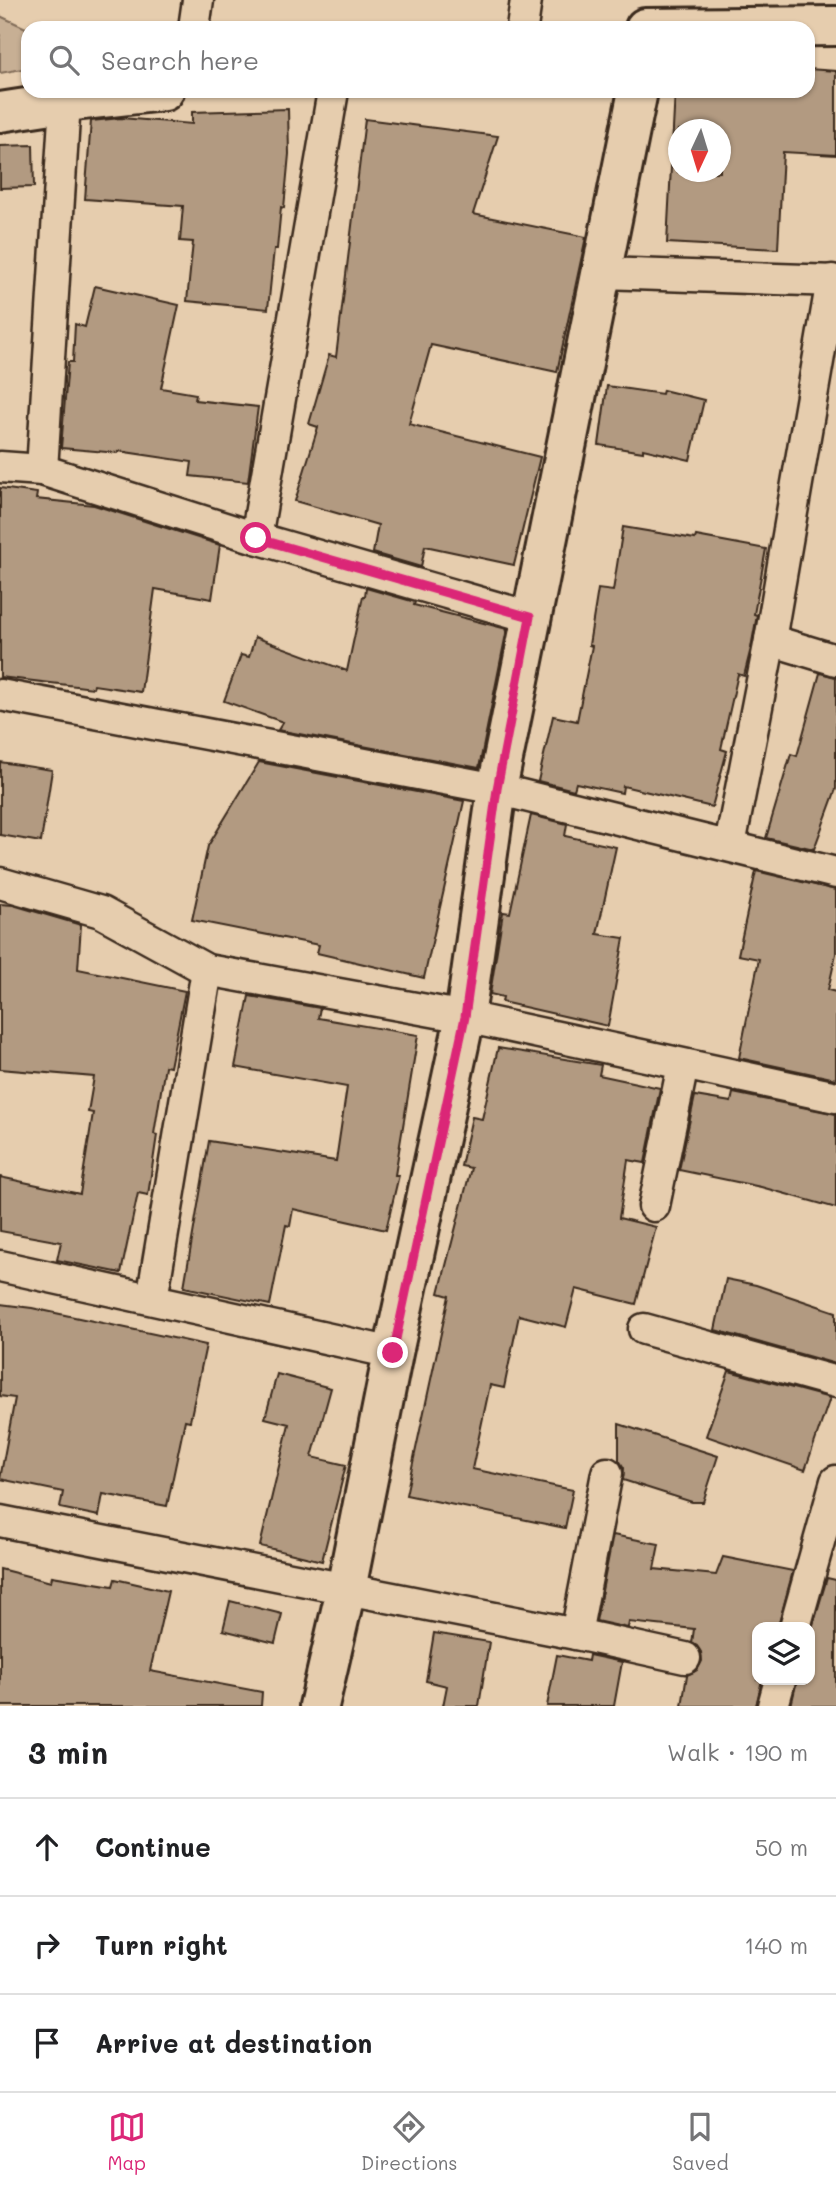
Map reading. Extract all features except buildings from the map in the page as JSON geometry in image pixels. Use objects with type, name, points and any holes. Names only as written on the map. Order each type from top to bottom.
[{"type":"street","points":[[195,21],[198,0]]},
{"type":"street","points":[[523,21],[526,0]]},
{"type":"street","points":[[815,26],[836,26]]},
{"type":"street","points":[[0,112],[101,98]]},
{"type":"street","points":[[256,538],[332,98]]},
{"type":"street","points":[[319,1706],[346,1589],[465,1017],[497,789],[637,98]]},
{"type":"street","points":[[42,470],[65,102]]},
{"type":"street","points":[[602,273],[834,281],[770,640],[730,845]]},
{"type":"street","points":[[0,467],[42,470],[256,538],[530,617]]},
{"type":"street","points":[[770,640],[836,660]]},
{"type":"street","points":[[0,695],[497,789],[836,873]]},
{"type":"street","points":[[0,883],[101,912],[207,970],[465,1017],[836,1097]]},
{"type":"street","points":[[152,1299],[207,970]]},
{"type":"street","points":[[654,1206],[683,1065]]},
{"type":"street","points":[[0,1266],[393,1353]]},
{"type":"street","points":[[644,1329],[836,1382]]},
{"type":"street","points":[[576,1634],[607,1473]]},
{"type":"street","points":[[796,1622],[836,1481]]},
{"type":"street","points":[[0,1521],[576,1634],[685,1658]]},
{"type":"street","points":[[773,1706],[779,1685]]},
{"type":"shaded area","points":[[0,16],[21,26],[21,69],[0,73]]},
{"type":"route","points":[[256,538],[530,617],[497,789],[465,1017],[393,1353]]}]
